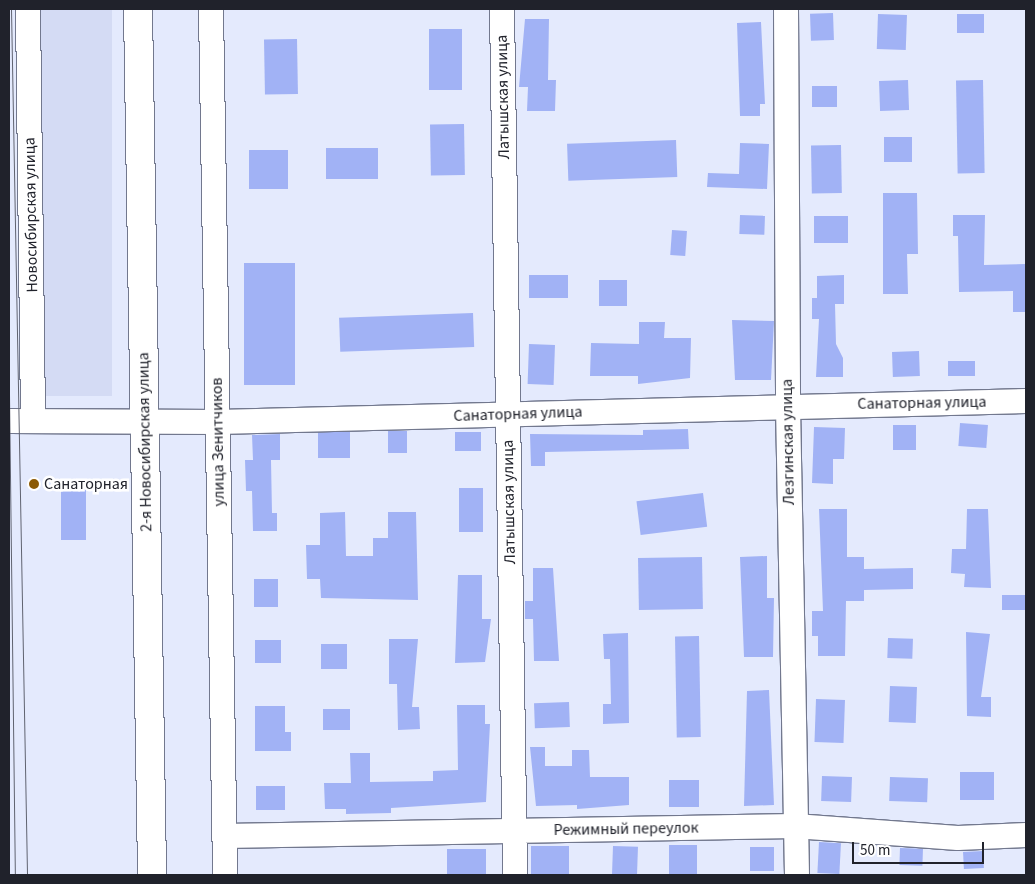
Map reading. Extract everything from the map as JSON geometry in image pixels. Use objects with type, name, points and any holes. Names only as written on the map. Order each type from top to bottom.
[{"type":"main road","name":"2-я Новосибирская улица","points":[[138,9],[152,875]]},
{"type":"street","name":"Новосибирская улица","points":[[28,9],[33,421]]},
{"type":"street","name":"улица Зенитчиков","points":[[212,9],[225,875]]},
{"type":"street","name":"Латышская улица","points":[[502,9],[515,875]]},
{"type":"street","name":"Лезгинская улица","points":[[786,9],[788,406],[794,826],[797,875]]},
{"type":"street","name":"Санаторная улица","points":[[9,421],[218,422],[1026,401]]},
{"type":"street","name":"Режимный переулок","points":[[224,836],[794,826],[958,838],[1026,834]]},
{"type":"shaded area","points":[[40,9],[112,9],[112,396],[40,396]]},
{"type":"building","points":[[833,13],[834,40],[811,41],[810,14]]},
{"type":"building","points":[[878,14],[907,15],[906,50],[877,49]]},
{"type":"building","points":[[957,14],[984,14],[984,33],[957,33]]},
{"type":"building","points":[[525,19],[549,19],[548,80],[556,80],[555,111],[527,111],[528,87],[519,87]]},
{"type":"building","points":[[761,22],[765,104],[760,104],[760,116],[740,116],[737,23]]},
{"type":"building","points":[[429,29],[462,29],[462,90],[429,90]]},
{"type":"building","points":[[297,39],[298,94],[265,95],[264,40]]},
{"type":"building","points":[[908,80],[909,110],[880,111],[879,81]]},
{"type":"building","points":[[956,80],[983,80],[985,173],[958,173]]},
{"type":"building","points":[[812,86],[837,86],[837,107],[812,107]]},
{"type":"building","points":[[464,124],[465,175],[431,176],[430,125]]},
{"type":"building","points":[[884,137],[912,137],[912,162],[884,162]]},
{"type":"building","points":[[676,140],[677,177],[568,181],[567,144]]},
{"type":"building","points":[[740,143],[769,144],[767,189],[707,187],[708,173],[739,174]]},
{"type":"building","points":[[841,145],[842,193],[812,194],[811,146]]},
{"type":"building","points":[[326,148],[378,148],[378,179],[326,179]]},
{"type":"building","points":[[249,150],[288,150],[288,189],[249,189]]},
{"type":"building","points":[[883,193],[917,193],[918,254],[907,254],[908,294],[883,294]]},
{"type":"building","points":[[740,215],[765,216],[764,235],[739,234]]},
{"type":"building","points":[[953,215],[985,215],[984,265],[1026,264],[1026,312],[1013,312],[1013,291],[959,292],[958,236],[953,236]]},
{"type":"building","points":[[814,216],[848,216],[848,243],[814,243]]},
{"type":"building","points":[[672,230],[687,231],[685,256],[670,255]]},
{"type":"building","points":[[244,263],[295,263],[295,385],[244,385]]},
{"type":"building","points":[[529,275],[568,275],[568,298],[529,298]]},
{"type":"building","points":[[844,275],[844,304],[835,304],[836,344],[843,358],[843,377],[816,377],[819,319],[812,319],[812,298],[817,298],[817,276]]},
{"type":"building","points":[[599,280],[627,280],[627,306],[599,306]]},
{"type":"building","points":[[473,313],[474,347],[340,352],[339,318]]},
{"type":"building","points":[[732,320],[774,321],[771,380],[735,380]]},
{"type":"building","points":[[639,322],[665,322],[664,338],[691,338],[690,378],[638,384],[638,376],[590,376],[591,343],[639,344]]},
{"type":"building","points":[[529,344],[555,345],[554,385],[528,384]]},
{"type":"building","points":[[919,351],[920,376],[893,377],[892,352]]},
{"type":"building","points":[[948,361],[975,361],[975,376],[948,376]]},
{"type":"building","points":[[960,423],[988,425],[986,448],[958,446]]},
{"type":"building","points":[[893,425],[916,425],[916,450],[893,450]]},
{"type":"building","points":[[814,427],[845,428],[844,459],[833,459],[833,484],[812,483]]},
{"type":"building","points":[[688,429],[689,449],[545,452],[545,466],[531,466],[530,434],[643,435],[643,430]]},
{"type":"building","points":[[388,431],[407,431],[407,453],[388,453]]},
{"type":"building","points":[[318,432],[350,432],[350,458],[318,458]]},
{"type":"building","points":[[455,432],[481,432],[481,451],[455,451]]},
{"type":"building","points":[[280,434],[280,460],[271,460],[272,513],[277,513],[277,531],[253,531],[252,491],[246,491],[245,460],[253,460],[252,435]]},
{"type":"building","points":[[459,488],[483,488],[483,532],[459,532]]},
{"type":"building","points":[[61,489],[86,489],[86,540],[61,540]]},
{"type":"building","points":[[703,493],[707,527],[641,535],[636,501]]},
{"type":"building","points":[[819,509],[847,509],[847,557],[864,557],[864,569],[913,568],[913,589],[864,590],[864,601],[846,601],[845,656],[818,656],[818,636],[812,636],[812,611],[823,611]]},
{"type":"building","points":[[967,509],[988,509],[991,588],[964,587],[965,574],[951,573],[952,549],[966,549]]},
{"type":"building","points":[[345,512],[346,556],[373,556],[373,538],[388,538],[388,512],[416,512],[418,600],[321,598],[320,579],[307,579],[306,545],[320,545],[320,513]]},
{"type":"building","points":[[767,556],[767,598],[774,598],[773,657],[744,657],[740,557]]},
{"type":"building","points":[[702,557],[703,609],[639,610],[638,558]]},
{"type":"building","points":[[533,568],[553,568],[559,661],[534,661],[533,619],[525,619],[525,601],[533,601]]},
{"type":"building","points":[[458,575],[482,575],[482,619],[491,619],[485,662],[455,663]]},
{"type":"building","points":[[254,579],[278,579],[278,607],[254,607]]},
{"type":"building","points":[[1002,595],[1026,595],[1026,610],[1002,610]]},
{"type":"building","points":[[966,632],[990,634],[981,697],[991,697],[991,717],[967,716]]},
{"type":"building","points":[[628,633],[629,723],[603,724],[603,704],[611,704],[610,659],[604,659],[603,634]]},
{"type":"building","points":[[675,636],[699,636],[701,737],[677,737]]},
{"type":"building","points":[[888,638],[913,639],[912,659],[887,658]]},
{"type":"building","points":[[389,639],[418,639],[412,707],[419,707],[420,729],[398,730],[397,684],[389,684]]},
{"type":"building","points":[[255,640],[281,640],[281,663],[255,663]]},
{"type":"building","points":[[321,644],[347,644],[347,669],[321,669]]},
{"type":"building","points":[[890,686],[917,687],[916,723],[889,722]]},
{"type":"building","points":[[769,690],[774,805],[744,806],[747,691]]},
{"type":"building","points":[[816,699],[845,700],[843,743],[814,742]]},
{"type":"building","points":[[569,702],[570,727],[535,728],[534,703]]},
{"type":"building","points":[[457,705],[485,705],[485,724],[490,724],[486,802],[391,808],[391,813],[346,814],[346,809],[325,809],[324,783],[351,783],[350,753],[370,753],[370,782],[433,781],[433,771],[458,770]]},
{"type":"building","points":[[255,706],[285,706],[285,732],[291,732],[291,751],[255,751]]},
{"type":"building","points":[[323,709],[350,709],[350,730],[323,730]]},
{"type":"building","points":[[530,747],[545,747],[545,766],[572,766],[572,750],[589,750],[590,777],[629,777],[629,805],[577,809],[577,805],[536,806]]},
{"type":"building","points":[[960,772],[994,772],[994,800],[960,800]]},
{"type":"building","points":[[822,776],[852,777],[851,802],[821,801]]},
{"type":"building","points":[[890,777],[928,778],[927,802],[889,801]]},
{"type":"building","points":[[669,780],[699,780],[699,807],[669,807]]},
{"type":"building","points":[[256,786],[285,786],[285,810],[256,810]]},
{"type":"building","points":[[819,842],[841,843],[839,874],[817,873]]},
{"type":"building","points":[[669,845],[697,845],[697,875],[669,875]]},
{"type":"building","points":[[531,846],[569,846],[569,875],[531,875]]},
{"type":"building","points":[[613,846],[638,847],[637,875],[612,875]]},
{"type":"building","points":[[750,847],[774,847],[774,871],[750,871]]},
{"type":"building","points":[[900,848],[923,849],[922,866],[899,865]]},
{"type":"building","points":[[447,849],[486,849],[486,875],[447,875]]},
{"type":"building","points":[[983,851],[984,868],[964,869],[963,852]]},
{"type":"tram line","points":[[11,9],[27,875]]},
{"type":"tram line","points":[[9,394],[15,875]]},
{"type":"place","name":"Санаторная","points":[[34,484]]}]
